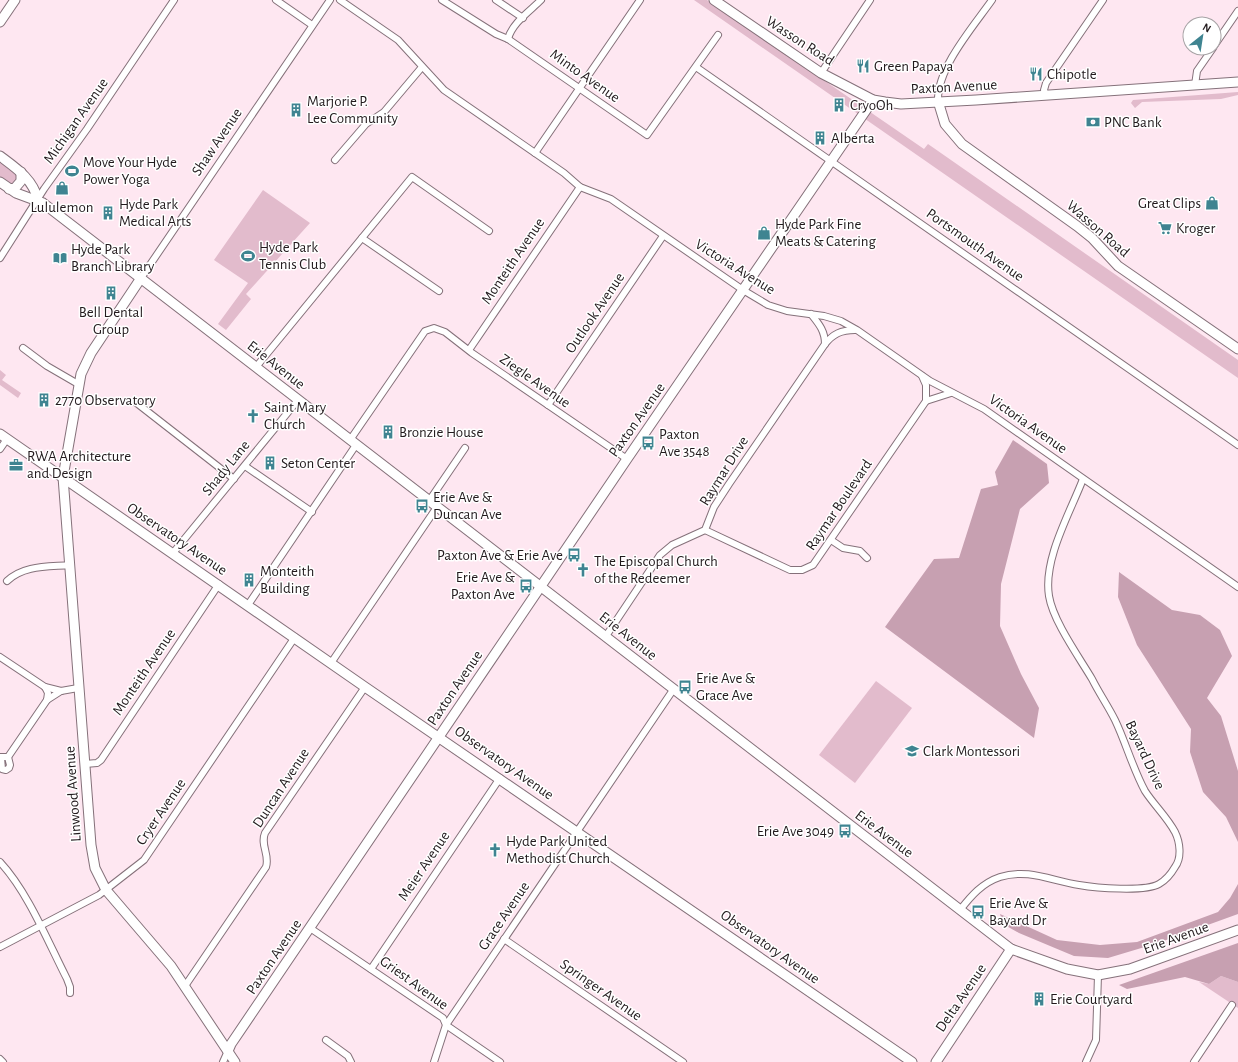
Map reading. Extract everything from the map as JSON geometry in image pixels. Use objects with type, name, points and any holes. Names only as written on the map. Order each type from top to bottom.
[{"type":"street","points":[[0,22],[15,0]]},
{"type":"street","name":"Michigan Avenue","points":[[0,258],[38,200],[44,188],[85,133],[174,0]]},
{"type":"street","points":[[276,0],[312,25]]},
{"type":"street","name":"Shaw Avenue","points":[[63,477],[78,384],[91,353],[330,0]]},
{"type":"street","name":"Victoria Avenue","points":[[340,0],[398,40],[444,90],[564,173],[580,187],[611,199],[663,236],[768,305],[787,311],[824,316],[841,321],[858,330],[921,374],[984,409],[1238,587]]},
{"type":"street","name":"Minto Avenue","points":[[442,0],[496,34],[508,39],[647,135],[696,67]]},
{"type":"street","points":[[496,0],[523,18]]},
{"type":"street","points":[[508,39],[510,32],[541,0]]},
{"type":"street","points":[[535,153],[640,0]]},
{"type":"street","points":[[821,73],[870,0]]},
{"type":"street","points":[[938,101],[939,84],[946,69],[992,0]]},
{"type":"street","points":[[1046,96],[1044,90],[1046,83],[1103,0]]},
{"type":"street","name":"Wasson Road","points":[[719,1],[821,73],[873,100]]},
{"type":"street","points":[[1222,34],[1238,11]]},
{"type":"street","points":[[696,67],[718,35]]},
{"type":"street","points":[[1195,85],[1197,71],[1207,56]]},
{"type":"street","points":[[336,160],[366,124],[384,112],[422,67]]},
{"type":"street","name":"Portsmouth Avenue","points":[[696,67],[832,160],[1238,445]]},
{"type":"street","name":"Paxton Avenue","points":[[223,1062],[232,1044],[439,736],[873,100],[901,104],[1046,96],[1238,82]]},
{"type":"street","name":"Wasson Road","points":[[938,101],[945,124],[962,144],[1077,226],[1092,238],[1118,266],[1238,349]]},
{"type":"street","name":"Erie Avenue","points":[[0,156],[21,172],[32,185],[38,200]]},
{"type":"street","points":[[10,189],[18,186],[21,181],[21,172]]},
{"type":"street","points":[[256,366],[412,177],[489,231]]},
{"type":"street","name":"Erie Avenue","points":[[0,182],[29,199],[38,200],[141,278],[1010,949],[1067,969],[1098,975],[1130,969],[1238,930]]},
{"type":"street","name":"Monteith Avenue","points":[[469,350],[580,187]]},
{"type":"street","name":"Outlook Avenue","points":[[548,406],[663,236]]},
{"type":"street","points":[[362,238],[439,291]]},
{"type":"street","points":[[811,314],[821,326],[825,336],[825,344]]},
{"type":"street","name":"Ziegle Avenue","points":[[353,442],[425,331],[428,329],[440,329],[548,406],[627,459]]},
{"type":"street","name":"Raymar Drive","points":[[606,636],[660,555],[672,545],[704,530],[714,507],[728,484],[825,344],[831,337],[839,332],[845,330],[858,330]]},
{"type":"street","points":[[23,348],[47,366],[78,384]]},
{"type":"street","points":[[921,374],[926,385],[926,401],[953,393]]},
{"type":"street","name":"Shady Lane","points":[[173,553],[298,400]]},
{"type":"street","points":[[134,401],[234,479]]},
{"type":"street","name":"Raymar Boulevard","points":[[704,530],[790,570],[802,570],[813,565],[926,401]]},
{"type":"street","points":[[0,449],[4,436]]},
{"type":"street","name":"Observatory Avenue","points":[[4,436],[219,584],[365,687],[439,736],[912,1062]]},
{"type":"street","points":[[248,605],[312,512],[353,442]]},
{"type":"street","points":[[429,501],[465,448]]},
{"type":"street","points":[[245,466],[312,512]]},
{"type":"street","name":"Linwood Avenue","points":[[63,477],[92,856],[98,877],[106,890],[171,966],[235,1062]]},
{"type":"street","name":"Bayard Drive","points":[[960,910],[981,887],[993,880],[1009,875],[1030,874],[1079,885],[1107,888],[1148,887],[1159,884],[1169,876],[1178,863],[1178,843],[1174,832],[1140,781],[1115,721],[1055,615],[1049,596],[1048,573],[1054,552],[1083,479]]},
{"type":"street","points":[[331,663],[437,507]]},
{"type":"street","points":[[831,540],[843,548],[860,551],[867,558]]},
{"type":"street","points":[[7,581],[20,571],[32,568],[70,565]]},
{"type":"street","name":"Monteith Avenue","points":[[85,764],[97,763],[101,760],[219,584]]},
{"type":"street","name":"Cryer Avenue","points":[[0,947],[99,895],[144,860],[294,637]]},
{"type":"street","points":[[0,656],[45,688],[48,693],[47,700]]},
{"type":"street","name":"Duncan Avenue","points":[[184,986],[266,867],[267,858],[262,843],[265,833],[365,687]]},
{"type":"street","points":[[45,688],[61,691],[78,688]]},
{"type":"street","name":"Grace Avenue","points":[[434,1062],[446,1025],[673,690]]},
{"type":"street","points":[[8,757],[10,764],[9,768],[6,770],[2,768],[0,758],[8,757],[47,700],[61,691]]},
{"type":"street","name":"Meier Avenue","points":[[371,969],[500,778]]},
{"type":"street","points":[[0,862],[15,880],[67,979],[70,987],[70,993]]},
{"type":"street","name":"Griest Avenue","points":[[310,928],[443,1018],[446,1025],[500,1062]]},
{"type":"street","name":"Springer Avenue","points":[[504,939],[683,1062]]},
{"type":"street","name":"Delta Avenue","points":[[936,1062],[1010,949]]},
{"type":"street","points":[[1086,1062],[1096,1040],[1098,975]]},
{"type":"street","points":[[1194,1062],[1232,1005]]},
{"type":"street","points":[[326,1040],[348,1056],[351,1062]]},
{"type":"street","points":[[0,1059],[3,1062]]},
{"type":"shaded area","points":[[694,0],[707,0],[924,149],[928,144],[1238,360],[1238,378]]},
{"type":"shaded area","points":[[1238,92],[1238,95],[1221,99],[1142,102],[1135,108],[1131,103],[1133,100]]},
{"type":"shaded area","points":[[0,160],[14,171],[19,178],[12,184],[0,177]]},
{"type":"shaded area","name":"Hyde Park Tennis Club","points":[[263,190],[310,223],[246,294],[251,299],[226,330],[218,324],[248,283],[214,260]]},
{"type":"shaded area","points":[[0,370],[6,375],[2,380],[21,393],[18,398],[0,385]]},
{"type":"shaded area","points":[[1013,440],[1047,464],[1049,483],[1020,509],[1001,584],[1000,626],[1021,674],[1039,708],[1034,738],[885,627],[934,559],[959,558],[981,489],[998,485],[995,472]]},
{"type":"shaded area","points":[[1119,572],[1172,610],[1200,615],[1220,630],[1232,656],[1207,698],[1221,716],[1238,771],[1238,842],[1226,817],[1203,792],[1190,752],[1191,729],[1137,645],[1118,597]]},
{"type":"shaded area","points":[[876,681],[912,708],[855,783],[819,755]]},
{"type":"shaded area","points":[[1238,884],[1238,914],[1158,943],[1108,958],[1074,956],[1019,933],[1003,924],[1000,914],[1057,940],[1100,945],[1137,942],[1218,912],[1230,898]]},
{"type":"shaded area","points":[[1238,943],[1238,982],[1221,976],[1209,984],[1185,977],[1127,989],[1119,985]]},
{"type":"shaded area","points":[[1221,976],[1238,982],[1238,1008],[1199,982],[1209,984]]},
{"type":"place","name":"Green Papaya","points":[[863,66]]},
{"type":"place","name":"Chipotle","points":[[1036,74]]},
{"type":"place","name":"CryoOh","points":[[839,105]]},
{"type":"place","name":"Marjorie P. Lee Community","points":[[296,110]]},
{"type":"place","name":"PNC Bank","points":[[1093,122]]},
{"type":"place","name":"Alberta","points":[[820,138]]},
{"type":"place","name":"Move Your Hyde Power Yoga","points":[[72,171]]},
{"type":"place","name":"Lululemon","points":[[62,188]]},
{"type":"place","name":"Great Clips","points":[[1212,203]]},
{"type":"place","name":"Hyde Park Medical Arts","points":[[108,213]]},
{"type":"place","name":"Kroger","points":[[1165,228]]},
{"type":"place","name":"Hyde Park Fine Meats & Catering","points":[[764,233]]},
{"type":"place","name":"Hyde Park Tennis Club","points":[[248,256]]},
{"type":"place","name":"Hyde Park Branch Library","points":[[60,258]]},
{"type":"place","name":"Bell Dental Group","points":[[111,293]]},
{"type":"place","name":"2770 Observatory","points":[[44,400]]},
{"type":"place","name":"Saint Mary Church","points":[[253,416]]},
{"type":"place","name":"Bronzie House","points":[[388,432]]},
{"type":"place","name":"Paxton Ave 3548","points":[[648,443]]},
{"type":"place","name":"Seton Center","points":[[270,463]]},
{"type":"place","name":"RWA Architecture and Design","points":[[16,465]]},
{"type":"place","name":"Erie Ave & Duncan Ave","points":[[422,506]]},
{"type":"place","name":"Paxton Ave & Erie Ave","points":[[574,555]]},
{"type":"place","name":"The Episcopal Church of the Redeemer","points":[[583,570]]},
{"type":"place","name":"Monteith Building","points":[[249,580]]},
{"type":"place","name":"Erie Ave & Paxton Ave","points":[[526,586]]},
{"type":"place","name":"Erie Ave & Grace Ave","points":[[685,687]]},
{"type":"place","name":"Clark Montessori","points":[[912,751]]},
{"type":"place","name":"Erie Ave 3049","points":[[845,831]]},
{"type":"place","name":"Hyde Park United Methodist Church","points":[[495,850]]},
{"type":"place","name":"Erie Ave & Bayard Dr","points":[[978,912]]},
{"type":"place","name":"Erie Courtyard","points":[[1039,999]]}]
